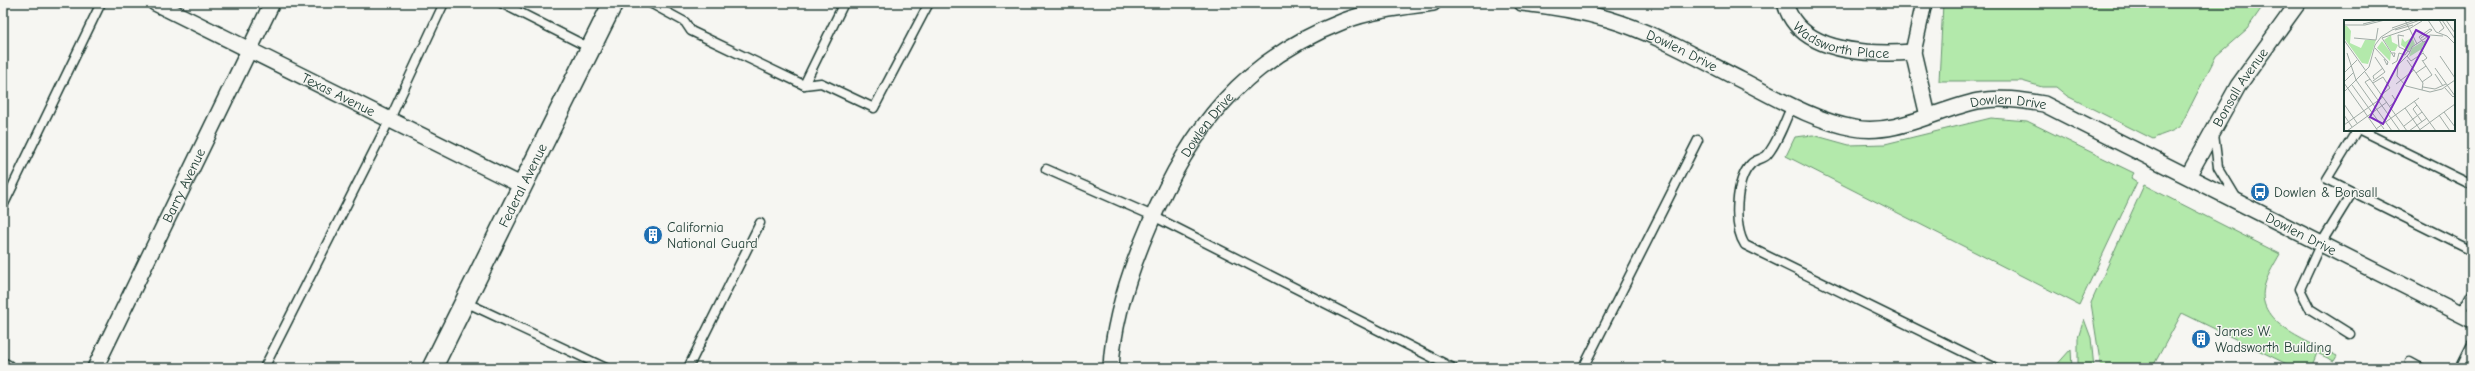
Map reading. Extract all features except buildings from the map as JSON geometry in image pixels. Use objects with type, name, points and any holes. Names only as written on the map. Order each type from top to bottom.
[{"type":"street","name":"Texas Avenue","points":[[154,3],[523,186]]},
{"type":"street","name":"Barry Avenue","points":[[94,368],[272,3]]},
{"type":"street","name":"Federal Avenue","points":[[432,368],[613,3]]},
{"type":"street","name":"Dowlen Drive","points":[[1111,368],[1124,292],[1153,216],[1180,160],[1203,126],[1227,96],[1260,66],[1301,40],[1345,20],[1397,8],[1433,3]]},
{"type":"street","name":"Dowlen Drive","points":[[1522,3],[1560,7],[1609,19],[1648,34],[1792,105],[1830,121],[1855,128],[1879,129],[1978,101],[2009,98],[2044,104],[2143,156],[2239,201],[2320,245],[2466,317]]},
{"type":"street","name":"Wadsworth Place","points":[[1784,3],[1793,24],[1813,39],[1857,53],[1912,52]]},
{"type":"street","points":[[1924,3],[1912,52],[1928,116]]},
{"type":"street","name":"Bonsall Avenue","points":[[2188,176],[2238,86],[2298,3]]},
{"type":"street","points":[[3,366],[7,368]]},
{"type":"lane","points":[[3,206],[102,3]]},
{"type":"lane","points":[[264,368],[390,119],[444,3]]},
{"type":"lane","points":[[501,3],[590,48]]},
{"type":"lane","points":[[650,3],[685,22],[691,31],[804,85],[821,83],[874,108],[929,3]]},
{"type":"lane","points":[[804,85],[844,3]]},
{"type":"lane","points":[[1792,105],[1767,156],[1752,163],[1743,176],[1738,191],[1739,235],[1745,245],[1996,368]]},
{"type":"lane","points":[[2214,130],[2213,142],[2218,167],[2230,190],[2239,201]]},
{"type":"lane","points":[[2356,131],[2327,179],[2352,193],[2472,251]]},
{"type":"lane","points":[[2362,131],[2472,185]]},
{"type":"lane","points":[[1583,368],[1698,140]]},
{"type":"lane","points":[[1046,169],[1153,216],[1453,368]]},
{"type":"lane","points":[[2350,334],[2310,309],[2300,289],[2320,245],[2352,193]]},
{"type":"lane","points":[[688,368],[760,223]]},
{"type":"lane","points":[[2466,317],[2472,292]]},
{"type":"lane","points":[[465,302],[606,368]]},
{"type":"lane","points":[[2460,368],[2472,344]]},
{"type":"lane","points":[[2410,362],[2422,368]]},
{"type":"green space","points":[[1943,3],[2265,3],[2247,29],[2216,56],[2181,125],[2175,130],[2153,139],[2067,96],[2056,87],[2042,87],[2022,81],[1939,81]]},
{"type":"green space","points":[[1991,118],[2027,121],[2134,173],[2131,178],[2137,182],[2079,305],[1786,156],[1795,137],[1813,135],[1849,145],[1885,144]]},
{"type":"green space","points":[[2144,185],[2280,254],[2265,284],[2263,298],[2267,310],[2275,320],[2286,329],[2337,356],[2334,361],[2317,353],[2311,368],[2295,368],[2182,313],[2152,368],[2144,365],[2101,368],[2091,303]]},
{"type":"green space","points":[[2084,319],[2091,338],[2094,368],[2078,368],[2078,338]]},
{"type":"green space","points":[[2071,349],[2072,368],[2054,368]]},
{"type":"place","name":"Dowlen & Bonsall","points":[[2260,192]]},
{"type":"place","name":"California National Guard","points":[[653,235]]},
{"type":"place","name":"James W. Wadsworth Building","points":[[2201,339]]}]
